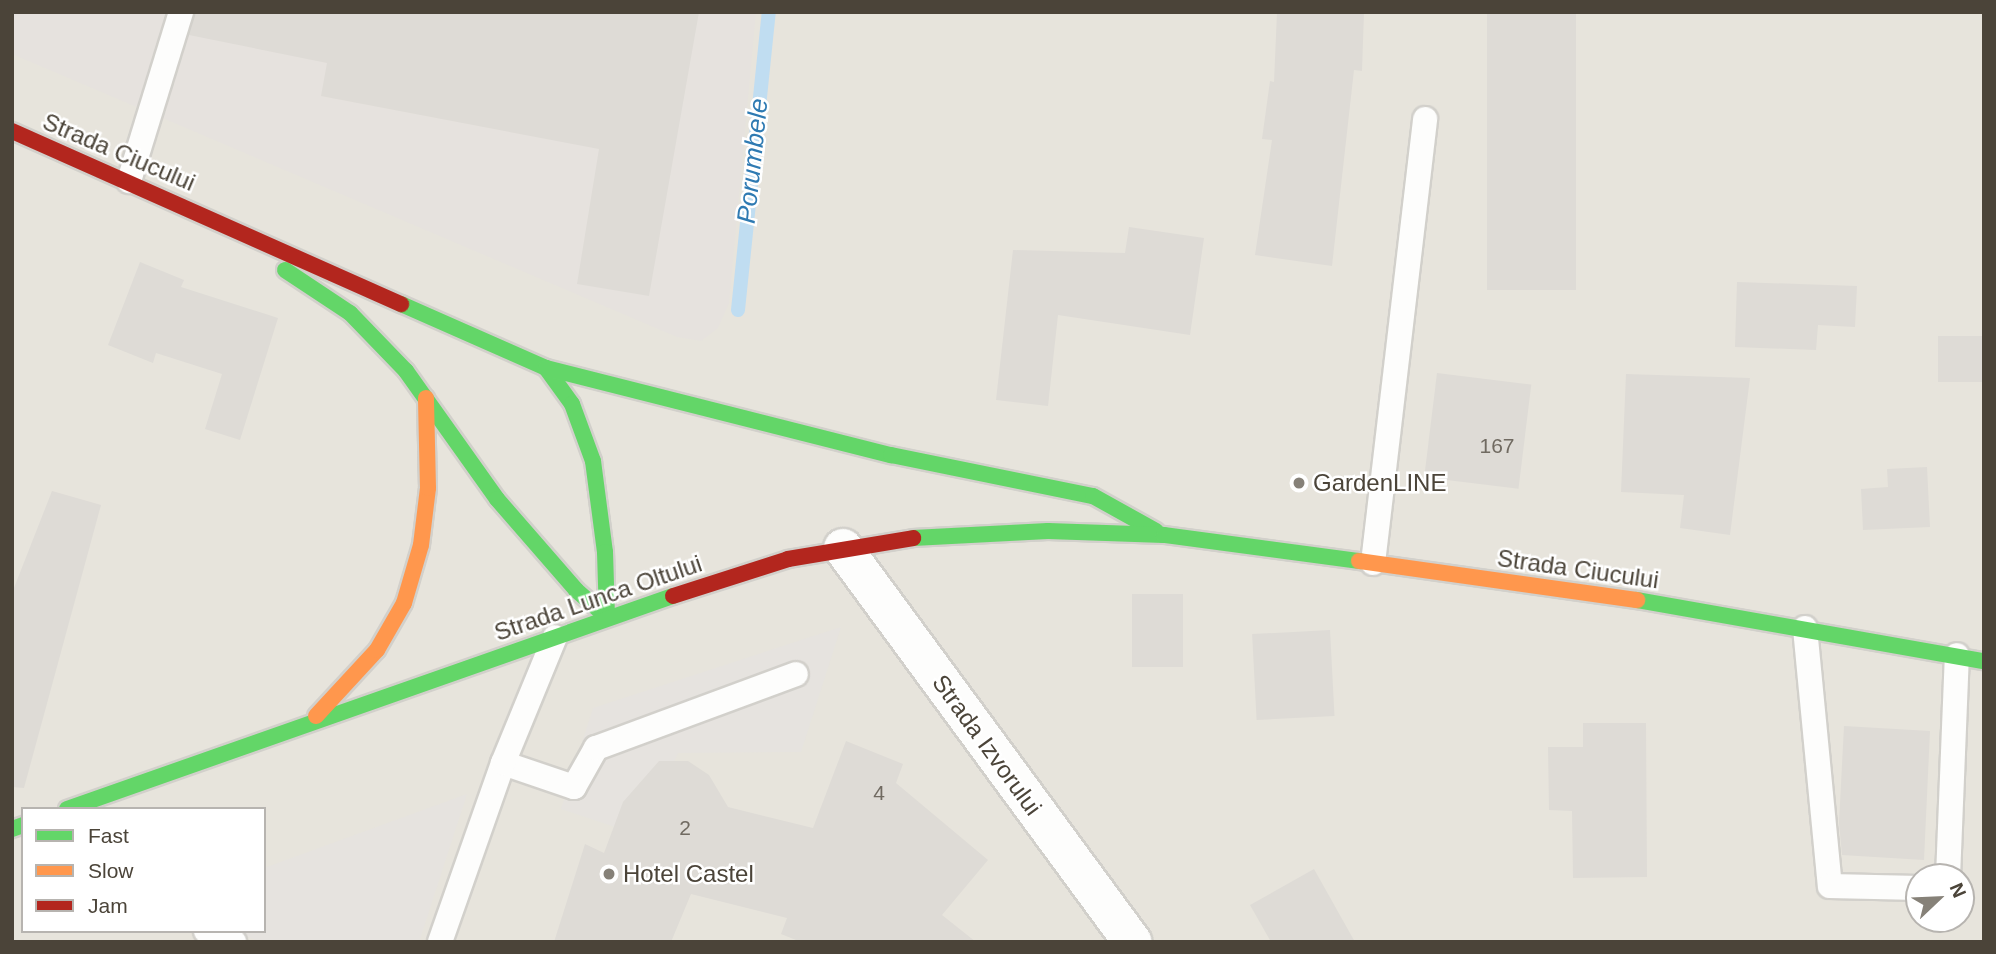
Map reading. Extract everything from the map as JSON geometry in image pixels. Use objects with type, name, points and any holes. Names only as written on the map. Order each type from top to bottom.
[{"type":"main road","name":"Strada Ciucului","points":[[12,131],[208,214]]},
{"type":"main road","points":[[208,214],[546,368],[891,455],[1093,496],[1164,536]]},
{"type":"main road","points":[[208,214],[350,313],[406,371],[497,499],[576,590],[607,617]]},
{"type":"main road","points":[[546,368],[572,404],[593,461],[604,539],[607,617]]},
{"type":"main road","points":[[312,720],[377,650],[404,603],[421,545],[428,488],[426,398]]},
{"type":"main road","name":"Strada Lunca Oltului","points":[[94,804],[312,720],[607,617],[788,559],[843,548],[993,532],[1164,536]]},
{"type":"main road","name":"Strada Ciucului","points":[[1164,536],[1373,563],[1804,628],[1984,661]]},
{"type":"street","name":"Strada Izvorului","points":[[843,548],[1132,942]]},
{"type":"lane","points":[[129,181],[181,12]]},
{"type":"lane","points":[[1373,563],[1425,119]]},
{"type":"lane","points":[[1804,628],[1830,886],[1905,888]]},
{"type":"lane","points":[[440,942],[503,763],[555,637]]},
{"type":"lane","points":[[1949,863],[1957,655]]},
{"type":"lane","points":[[503,763],[574,787],[596,748],[796,674]]},
{"type":"lane","points":[[211,933],[234,942]]},
{"type":"shaded area","points":[[12,12],[1984,12],[1984,942],[12,942]]},
{"type":"shaded area","points":[[12,12],[756,12],[729,303],[718,328],[701,341],[677,337],[12,54]]},
{"type":"shaded area","points":[[841,627],[801,752],[678,753],[642,836],[561,809],[593,708]]},
{"type":"shaded area","points":[[467,794],[419,942],[261,942],[238,933],[266,933],[266,867]]},
{"type":"building","points":[[195,12],[699,12],[649,296],[577,284],[599,149],[321,96],[327,63],[189,35]]},
{"type":"building","points":[[1277,12],[1364,12],[1362,71],[1354,70],[1332,266],[1255,255],[1272,140],[1262,139],[1270,81],[1274,82]]},
{"type":"building","points":[[1487,12],[1576,12],[1576,290],[1487,290]]},
{"type":"building","points":[[1129,227],[1204,238],[1190,335],[1058,315],[1048,406],[996,400],[1013,250],[1125,253]]},
{"type":"building","points":[[140,262],[184,280],[181,287],[278,318],[240,440],[205,429],[222,374],[156,353],[153,363],[108,345]]},
{"type":"building","points":[[1737,282],[1857,286],[1855,327],[1818,325],[1816,350],[1735,347]]},
{"type":"building","points":[[1938,336],[1984,336],[1984,382],[1938,382]]},
{"type":"building","points":[[1437,373],[1531,385],[1518,489],[1424,477]]},
{"type":"building","points":[[1626,374],[1750,378],[1730,535],[1680,528],[1684,495],[1621,492]]},
{"type":"building","points":[[1927,467],[1930,527],[1863,530],[1861,489],[1888,487],[1887,469]]},
{"type":"building","points":[[52,491],[101,505],[24,788],[12,787],[12,593]]},
{"type":"building","points":[[1132,594],[1183,594],[1183,667],[1132,667]]},
{"type":"building","points":[[1330,630],[1335,716],[1257,720],[1252,634]]},
{"type":"building","points":[[1583,723],[1646,723],[1647,877],[1573,878],[1572,811],[1549,810],[1548,747],[1583,747]]},
{"type":"building","points":[[1844,726],[1930,731],[1924,860],[1842,855],[1839,823]]},
{"type":"building","points":[[846,741],[903,764],[896,783],[988,860],[942,915],[976,942],[801,942],[781,934],[787,918],[691,894],[671,942],[554,942],[585,844],[604,853],[623,802],[659,761],[688,761],[709,775],[728,807],[813,828]]},
{"type":"building","points":[[1314,869],[1355,942],[1271,942],[1250,905]]},
{"type":"waterway","name":"Porumbele","points":[[738,310],[769,12]]},
{"type":"traffic: fast","points":[[285,270],[350,313],[406,371],[497,499],[576,590],[607,617]]},
{"type":"traffic: fast","points":[[401,304],[546,368],[572,404],[593,461],[605,552],[607,617]]},
{"type":"traffic: fast","points":[[546,368],[891,455],[1093,496],[1156,531]]},
{"type":"traffic: fast","points":[[913,538],[1048,531],[1164,535],[1359,561]]},
{"type":"traffic: fast","points":[[73,807],[673,596]]},
{"type":"traffic: fast","points":[[1637,600],[1984,661]]},
{"type":"traffic: fast","points":[[12,829],[21,826]]},
{"type":"traffic: slow","points":[[316,716],[377,650],[404,603],[421,545],[428,488],[426,398]]},
{"type":"traffic: slow","points":[[1359,561],[1637,600]]},
{"type":"traffic: jam","points":[[12,131],[401,304]]},
{"type":"traffic: jam","points":[[673,596],[788,559],[913,538]]},
{"type":"place","name":"GardenLINE","points":[[1299,483]]},
{"type":"place","name":"Hotel Castel","points":[[609,874]]}]
